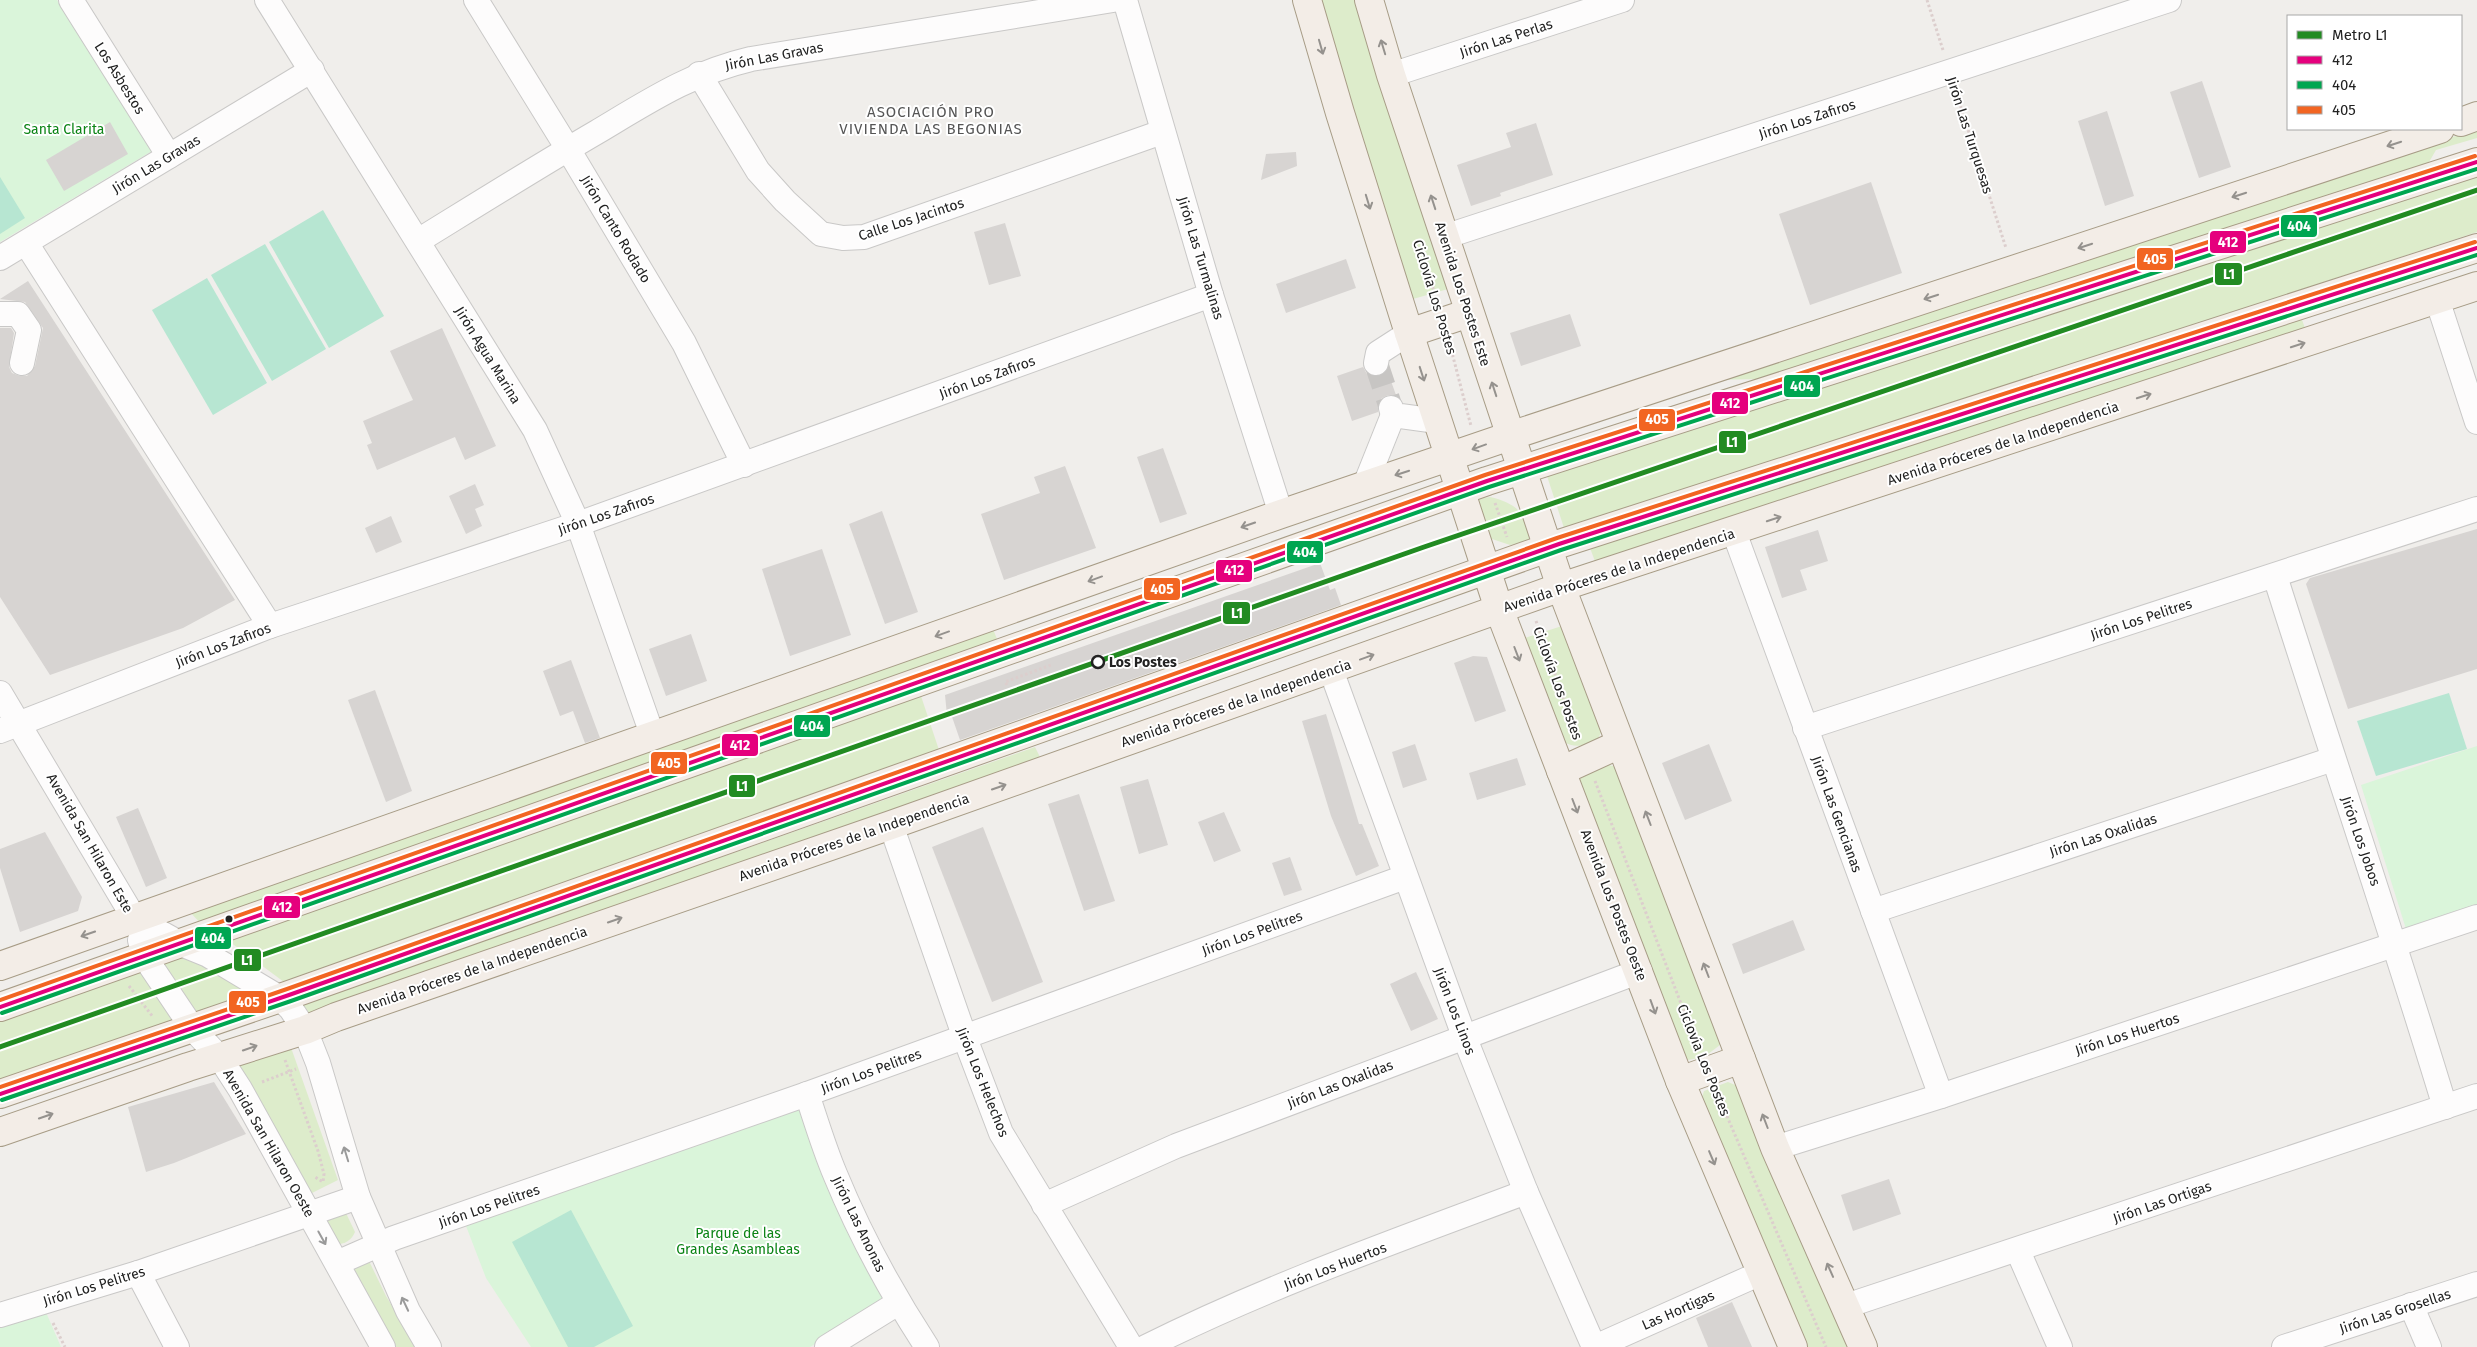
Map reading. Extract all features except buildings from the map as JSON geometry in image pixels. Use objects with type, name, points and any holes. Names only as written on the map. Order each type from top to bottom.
[{"type":"main road","points":[[1307,0],[1340,114],[1448,458]]},
{"type":"main road","name":"Avenida Los Postes Este","points":[[1369,0],[1391,75],[1561,587]]},
{"type":"main road","points":[[2462,122],[2477,116]]},
{"type":"main road","points":[[0,966],[1365,485],[2437,130]]},
{"type":"main road","points":[[0,1007],[1460,490],[2477,162]]},
{"type":"main road","points":[[0,1094],[193,1029],[1547,549],[2477,248]]},
{"type":"main road","name":"Avenida Próceres de la Independencia","points":[[0,1132],[188,1067],[305,1030],[336,1017],[1332,670],[1561,587],[1734,532],[2477,286]]},
{"type":"main road","points":[[1409,333],[1470,313]]},
{"type":"main road","name":"Avenida Los Postes Oeste","points":[[1448,458],[1499,609],[1640,971],[1680,1081],[1793,1347]]},
{"type":"main road","points":[[1561,587],[1775,1148],[1863,1347]]},
{"type":"main road","points":[[1561,770],[1620,744]]},
{"type":"main road","points":[[1680,1081],[1741,1059]]},
{"type":"street","name":"Los Asbestos","points":[[71,0],[169,156]]},
{"type":"street","name":"Jirón Agua Marina","points":[[267,0],[535,430],[578,524],[653,737]]},
{"type":"street","name":"Jirón Canto Rodado","points":[[476,0],[684,343],[744,465]]},
{"type":"street","name":"Jirón Las Gravas","points":[[418,241],[568,149],[699,74],[751,59],[1113,0]]},
{"type":"street","name":"Jirón Las Turmalinas","points":[[1125,0],[1211,295],[1281,514]]},
{"type":"street","name":"Jirón Las Perlas","points":[[1391,75],[1622,0]]},
{"type":"street","name":"Jirón Los Zafiros","points":[[1444,237],[2169,0]]},
{"type":"street","name":"Jirón Las Gravas","points":[[0,258],[312,70]]},
{"type":"street","name":"Calle Los Jacintos","points":[[699,74],[758,171],[821,234],[842,238],[864,237],[1162,132]]},
{"type":"street","points":[[26,243],[270,626]]},
{"type":"street","name":"Jirón Los Zafiros","points":[[10,728],[270,626],[578,524],[1211,295]]},
{"type":"street","points":[[2437,299],[2477,422]]},
{"type":"street","points":[[0,314],[18,314],[29,330],[22,363]]},
{"type":"street","points":[[1376,363],[1378,352],[1409,333]]},
{"type":"street","points":[[1365,485],[1392,411],[1437,421]]},
{"type":"street","name":"Jirón Los Pelitres","points":[[1805,728],[2477,509]]},
{"type":"street","name":"Jirón Las Gencianas","points":[[1734,532],[1941,1096]]},
{"type":"street","name":"Jirón Los Jobos","points":[[2275,576],[2333,760],[2396,945],[2445,1107]]},
{"type":"street","name":"Jirón Los Linos","points":[[1332,670],[1405,877],[1464,1036],[1526,1192],[1594,1347]]},
{"type":"street","name":"Avenida San Hilaron Este","points":[[0,693],[10,728],[134,918],[181,944],[208,955],[280,998],[291,1009],[305,1030]]},
{"type":"street","name":"Jirón Las Oxalidas","points":[[1873,911],[2333,760]]},
{"type":"street","name":"Jirón Los Helechos","points":[[890,825],[965,1038],[1001,1133],[1131,1347]]},
{"type":"street","name":"Jirón Los Pelitres","points":[[337,1263],[378,1244],[965,1038],[1405,877]]},
{"type":"street","name":"Jirón Los Huertos","points":[[1775,1148],[1941,1096],[2477,917]]},
{"type":"street","name":"Avenida San Hilaron Oeste","points":[[134,918],[144,956],[193,1029],[220,1058],[240,1089],[383,1347]]},
{"type":"street","name":"Jirón Las Oxalidas","points":[[1044,1205],[1176,1146],[1640,971]]},
{"type":"street","points":[[305,1030],[318,1063],[358,1197],[408,1311],[429,1347]]},
{"type":"street","name":"Jirón Las Anonas","points":[[807,1094],[834,1172],[848,1204],[898,1303],[927,1347]]},
{"type":"street","name":"Jirón Las Ortigas","points":[[1846,1306],[2018,1251],[2477,1096]]},
{"type":"street","name":"Jirón Los Huertos","points":[[1146,1347],[1206,1317],[1526,1192]]},
{"type":"street","name":"Jirón Los Pelitres","points":[[0,1315],[138,1273],[358,1197]]},
{"type":"street","points":[[2018,1251],[2060,1347]]},
{"type":"street","points":[[138,1273],[177,1347]]},
{"type":"street","name":"Las Hortigas","points":[[1594,1347],[1761,1273]]},
{"type":"street","name":"Jirón Las Grosellas","points":[[2284,1347],[2477,1284]]},
{"type":"street","points":[[827,1347],[898,1303]]},
{"type":"street","points":[[2411,1305],[2429,1347]]},
{"type":"path","name":"Jirón Las Turquesas","points":[[1927,0],[2013,270]]},
{"type":"path","name":"Ciclovía Los Postes","points":[[1423,255],[1444,322],[1477,448]]},
{"type":"path","points":[[1487,481],[1515,560]]},
{"type":"path","name":"Ciclovía Los Postes","points":[[1528,599],[1586,759],[1708,1071],[1826,1347]]},
{"type":"path","points":[[1007,685],[1005,682],[1051,665]]},
{"type":"path","points":[[126,983],[154,1018]]},
{"type":"path","points":[[282,1053],[322,1164],[323,1182]]},
{"type":"path","points":[[255,1084],[297,1069]]},
{"type":"path","points":[[260,1083],[265,1091]]},
{"type":"path","points":[[311,1173],[323,1182]]},
{"type":"path","points":[[314,1186],[330,1180]]},
{"type":"green space","name":"Santa Clarita","points":[[0,0],[57,0],[152,151],[0,242]]},
{"type":"green space","points":[[1316,0],[1356,0],[1448,289],[1413,299],[1342,96]]},
{"type":"green space","points":[[2477,129],[2477,138],[2436,150],[2425,169],[1758,379],[1713,380]]},
{"type":"green space","points":[[2477,175],[2477,232],[1565,531],[1547,476]]},
{"type":"green space","points":[[0,177],[25,218],[0,234]]},
{"type":"green space","points":[[323,210],[384,316],[329,348],[269,242]]},
{"type":"green space","points":[[265,244],[326,349],[272,381],[211,275]]},
{"type":"green space","points":[[207,278],[267,383],[213,415],[152,310]]},
{"type":"green space","points":[[2301,317],[2306,331],[1596,564],[1590,548]]},
{"type":"green space","points":[[1490,497],[1514,506],[1519,511],[1527,524],[1529,542],[1510,545],[1489,538],[1471,500]]},
{"type":"green space","points":[[1565,625],[1603,728],[1598,739],[1580,746],[1562,741],[1522,639]]},
{"type":"green space","points":[[993,629],[999,644],[204,927],[188,910]]},
{"type":"green space","points":[[2449,693],[2467,749],[2376,776],[2357,721]]},
{"type":"green space","points":[[921,696],[940,753],[284,982],[226,939]]},
{"type":"green space","points":[[2477,746],[2477,905],[2406,929],[2361,785]]},
{"type":"green space","points":[[1035,747],[1044,765],[298,1021],[292,1008]]},
{"type":"green space","points":[[1609,765],[1620,768],[1719,1036],[1720,1045],[1704,1057],[1688,1060],[1682,1056],[1577,783],[1585,773]]},
{"type":"green space","points":[[183,956],[227,978],[248,995],[192,1015],[156,965]]},
{"type":"green space","points":[[140,969],[173,1021],[0,1082],[0,1019]]},
{"type":"green space","points":[[289,1042],[338,1180],[310,1194],[232,1061]]},
{"type":"green space","points":[[1728,1082],[1740,1087],[1853,1347],[1806,1347],[1700,1104],[1704,1091]]},
{"type":"green space","name":"Parque de las Grandes Asambleas","points":[[799,1105],[887,1301],[810,1347],[531,1347],[486,1278],[466,1226]]},
{"type":"green space","points":[[571,1210],[633,1326],[594,1347],[568,1347],[512,1242]]},
{"type":"green space","points":[[345,1211],[355,1232],[352,1237],[342,1244],[335,1244],[323,1222]]},
{"type":"green space","points":[[369,1261],[386,1296],[417,1347],[392,1347],[350,1266]]},
{"type":"green space","points":[[45,1310],[61,1347],[0,1347],[0,1324]]},
{"type":"tunnel","points":[[1376,363],[1391,408]]},
{"type":"metro line","name":"L1","points":[[0,1047],[1424,547],[2477,190]]},
{"type":"transit line","name":"405","points":[[0,1000],[1485,475],[2475,156]]},
{"type":"transit line","name":"412","points":[[0,1007],[1487,481],[2477,162]]},
{"type":"transit line","name":"404","points":[[2,1013],[1489,487],[2477,169]]},
{"type":"transit line","name":"405","points":[[0,1087],[287,989],[1557,538],[2475,242]]},
{"type":"transit line","name":"412","points":[[0,1094],[289,995],[1559,544],[2477,248]]},
{"type":"transit line","name":"404","points":[[2,1100],[291,1001],[1561,550],[2477,255]]},
{"type":"place","name":"Los Postes","points":[[1098,662]]},
{"type":"district","name":"ASOCIACIÓN PRO VIVIENDA LAS BEGONIAS","points":[[931,120]]}]
